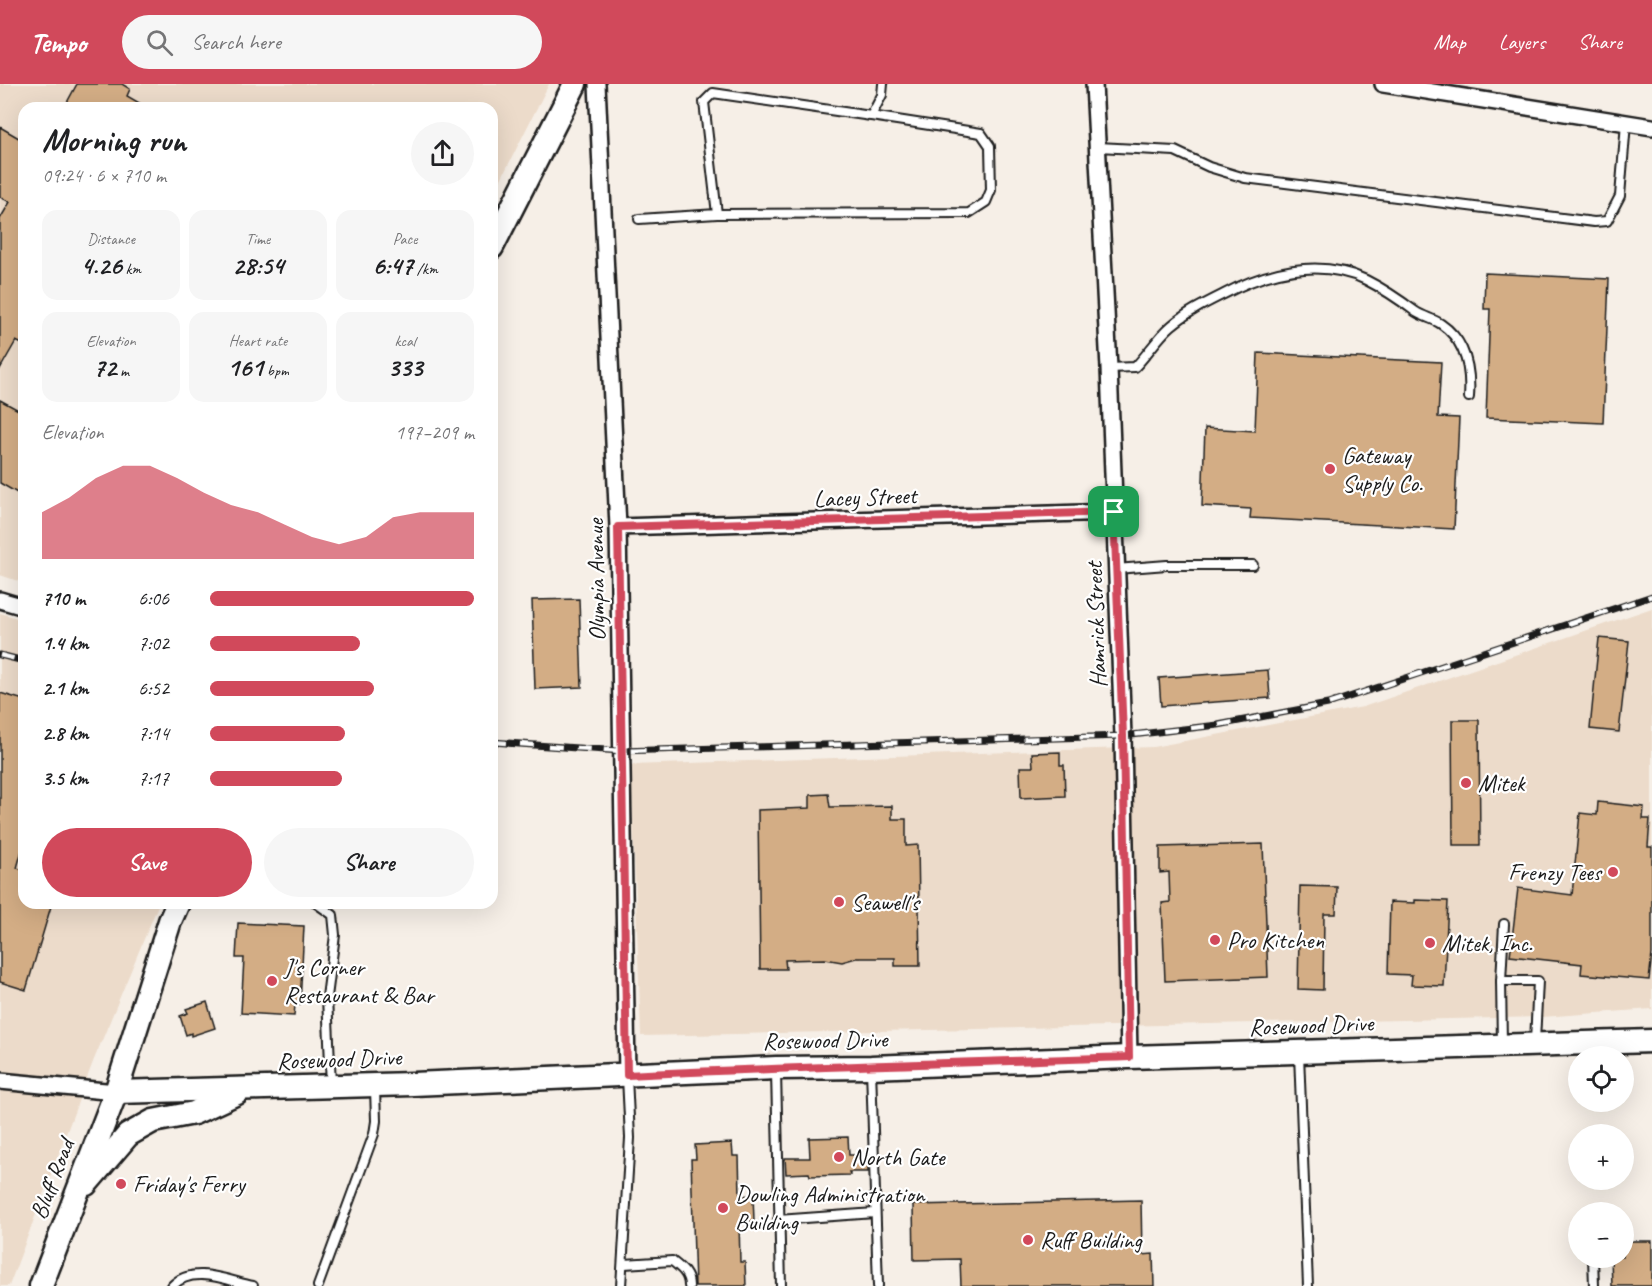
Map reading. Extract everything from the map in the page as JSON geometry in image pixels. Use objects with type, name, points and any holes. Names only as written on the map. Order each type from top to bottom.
[{"type":"main road","points":[[498,235],[575,84]]},
{"type":"main road","name":"Bluff Road","points":[[41,1286],[116,1092],[175,909]]},
{"type":"main road","name":"Rosewood Drive","points":[[116,1092],[375,1085],[776,1068],[871,1067],[1652,1041]]},
{"type":"main road","points":[[71,1204],[128,1135],[153,1121],[194,1113],[244,1089]]},
{"type":"street","name":"Olympia Avenue","points":[[597,84],[618,527],[627,1075]]},
{"type":"street","name":"Hamrick Street","points":[[1094,84],[1109,368],[1123,736],[1129,1057]]},
{"type":"street","points":[[1393,85],[1652,127]]},
{"type":"street","name":"Lacey Street","points":[[618,527],[1114,512]]},
{"type":"street","points":[[0,600],[18,605]]},
{"type":"street","name":"Rosewood Drive","points":[[0,1081],[116,1092]]},
{"type":"lane","points":[[871,116],[882,95],[883,84]]},
{"type":"lane","points":[[639,219],[717,214],[969,213],[986,202],[992,190],[990,146],[981,133],[713,93],[704,102],[717,214]]},
{"type":"lane","points":[[1098,147],[1175,151],[1209,167],[1245,178],[1594,222],[1607,220],[1620,196],[1626,123]]},
{"type":"lane","points":[[1109,368],[1135,367],[1178,321],[1248,281],[1288,270],[1331,270],[1364,279],[1399,298],[1419,314],[1441,324],[1452,334],[1464,350],[1469,367],[1470,397]]},
{"type":"lane","points":[[1116,569],[1167,565],[1253,565]]},
{"type":"lane","points":[[324,909],[333,915],[335,935],[327,997],[331,1086]]},
{"type":"lane","points":[[1502,1047],[1501,981],[1504,924]]},
{"type":"lane","points":[[1501,981],[1538,981],[1534,1046]]},
{"type":"lane","points":[[1299,1052],[1308,1286]]},
{"type":"lane","points":[[871,1067],[878,1286]]},
{"type":"lane","points":[[776,1068],[781,1286]]},
{"type":"lane","points":[[621,1286],[630,1138],[627,1075]]},
{"type":"lane","points":[[318,1286],[374,1134],[375,1085]]},
{"type":"lane","points":[[778,1220],[875,1213]]},
{"type":"lane","points":[[624,1264],[672,1261],[685,1272],[689,1286]]},
{"type":"lane","points":[[1593,1268],[1594,1286]]},
{"type":"lane","points":[[172,1286],[186,1276],[199,1274],[253,1286]]},
{"type":"shaded area","points":[[0,84],[549,84],[498,185],[498,102],[18,102],[18,581],[0,575]]},
{"type":"shaded area","points":[[1652,608],[1652,1009],[1542,1017],[641,1036],[631,765],[1153,747],[1363,707]]},
{"type":"shaded area","points":[[0,613],[18,618],[18,909],[157,909],[93,1062],[9,1286],[0,1286]]},
{"type":"building","points":[[77,84],[122,84],[130,89],[127,96],[138,102],[67,102]]},
{"type":"building","points":[[0,127],[18,138],[18,342],[16,341],[0,369],[0,219],[10,202],[0,197]]},
{"type":"building","points":[[1485,273],[1609,279],[1603,423],[1486,418],[1490,309],[1484,309]]},
{"type":"building","name":"Gateway Supply Co.","points":[[1258,353],[1441,362],[1438,417],[1459,418],[1454,529],[1250,518],[1251,509],[1202,506],[1205,428],[1255,431]]},
{"type":"building","points":[[0,400],[18,410],[18,494],[0,483]]},
{"type":"building","points":[[579,599],[582,687],[535,689],[532,600]]},
{"type":"building","points":[[1599,638],[1629,641],[1619,732],[1590,729]]},
{"type":"building","points":[[1268,670],[1270,698],[1161,706],[1159,678]]},
{"type":"building","points":[[0,693],[18,698],[18,909],[50,909],[26,990],[0,982]]},
{"type":"building","name":"Mitek","points":[[1452,720],[1479,720],[1480,845],[1453,845]]},
{"type":"building","points":[[1060,752],[1060,765],[1064,765],[1065,796],[1021,798],[1020,767],[1033,767],[1032,753]]},
{"type":"building","name":"Seawell's","points":[[828,794],[830,807],[892,806],[892,819],[906,819],[906,846],[918,845],[920,966],[895,966],[895,958],[856,958],[842,962],[825,959],[785,960],[786,969],[760,969],[758,810],[810,808],[810,795]]},
{"type":"building","name":"Frenzy Tees","points":[[1598,802],[1644,807],[1643,819],[1650,819],[1648,847],[1652,847],[1652,954],[1649,980],[1581,974],[1582,964],[1510,956],[1518,888],[1572,895],[1580,813],[1597,815]]},
{"type":"building","name":"Pro Kitchen","points":[[1263,844],[1268,977],[1165,981],[1162,903],[1170,902],[1169,872],[1160,873],[1160,847]]},
{"type":"building","points":[[1300,886],[1337,887],[1336,914],[1324,914],[1323,990],[1298,989]]},
{"type":"building","name":"Mitek, Inc.","points":[[1415,900],[1448,901],[1444,986],[1411,985],[1412,975],[1388,974],[1390,902],[1415,903]]},
{"type":"building","name":"J's Corner Restaurant & Bar","points":[[238,923],[304,926],[300,1005],[295,1005],[294,1016],[241,1013],[244,958],[236,958]]},
{"type":"building","points":[[207,1002],[215,1028],[191,1036],[191,1033],[186,1035],[180,1016],[188,1013],[186,1009]]},
{"type":"building","name":"North Gate","points":[[848,1137],[849,1155],[868,1155],[868,1172],[810,1176],[809,1173],[786,1174],[785,1158],[810,1158],[809,1138]]},
{"type":"building","name":"Dowling Administration Building","points":[[732,1143],[733,1156],[739,1156],[740,1196],[753,1195],[754,1221],[739,1222],[740,1262],[745,1262],[746,1286],[695,1286],[691,1159],[696,1159],[695,1145]]},
{"type":"building","name":"Ruff Building","points":[[1141,1200],[1142,1255],[1153,1254],[1154,1286],[961,1286],[960,1259],[914,1260],[913,1205]]},
{"type":"building","points":[[1634,1241],[1652,1241],[1652,1286],[1612,1286],[1611,1268],[1634,1268]]},
{"type":"railway","points":[[498,742],[620,751],[1123,736],[1218,725],[1328,704],[1652,596]]},
{"type":"railway","points":[[0,655],[18,660]]},
{"type":"place","name":"Gateway Supply Co.","points":[[1330,469]]},
{"type":"place","name":"Mitek","points":[[1466,783]]},
{"type":"place","name":"Frenzy Tees","points":[[1613,872]]},
{"type":"place","name":"Seawell's","points":[[839,902]]},
{"type":"place","name":"Pro Kitchen","points":[[1215,940]]},
{"type":"place","name":"Mitek, Inc.","points":[[1430,943]]},
{"type":"place","name":"J's Corner Restaurant & Bar","points":[[272,981]]},
{"type":"place","name":"North Gate","points":[[839,1157]]},
{"type":"place","name":"Friday's Ferry","points":[[121,1184]]},
{"type":"place","name":"Dowling Administration Building","points":[[723,1208]]},
{"type":"place","name":"Ruff Building","points":[[1028,1240]]},
{"type":"route","points":[[1114,512],[1123,736],[1129,1057],[627,1075],[618,527],[1114,512]]}]
